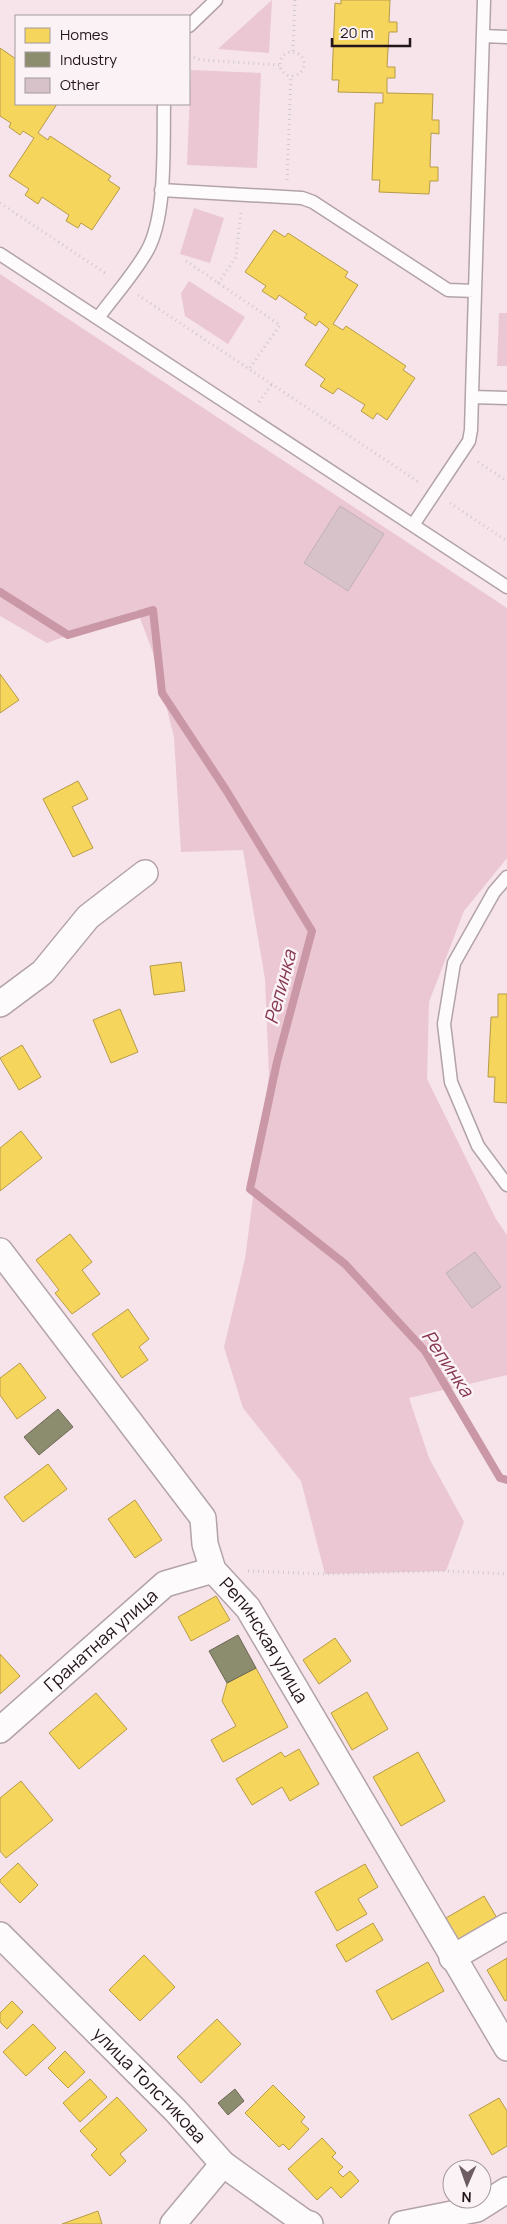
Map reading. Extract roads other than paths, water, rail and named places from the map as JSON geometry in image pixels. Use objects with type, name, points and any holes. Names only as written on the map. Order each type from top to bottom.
[{"type":"street","points":[[0,1004],[43,972],[88,917],[144,873]]},
{"type":"street","name":"Репинская улица","points":[[0,1251],[203,1518],[205,1544],[213,1570],[248,1608],[452,1958],[507,2048]]},
{"type":"street","name":"Гранатная улица","points":[[0,1730],[165,1584],[213,1570]]},
{"type":"street","points":[[452,1958],[507,1926]]},
{"type":"street","name":"улица Толстикова","points":[[0,1935],[176,2112],[223,2164],[304,2222],[310,2224]]},
{"type":"street","points":[[173,2224],[223,2164]]},
{"type":"street","points":[[402,2224],[477,2209],[507,2190]]},
{"type":"lane","points":[[190,25],[216,0]]},
{"type":"lane","points":[[412,525],[463,452],[471,430],[484,0]]},
{"type":"lane","points":[[483,36],[507,37]]},
{"type":"lane","points":[[98,318],[148,250],[159,212],[164,105]]},
{"type":"lane","points":[[161,190],[302,198],[313,202],[448,290],[475,291]]},
{"type":"lane","points":[[0,254],[507,587]]},
{"type":"lane","points":[[472,396],[507,398]]},
{"type":"lane","points":[[507,877],[494,892],[454,963],[444,1024],[451,1082],[478,1146],[507,1185]]},
{"type":"waterway","name":"Репинка","points":[[0,592],[68,635],[153,610],[162,693],[226,790],[312,931],[277,1062],[250,1189],[345,1264],[425,1351],[500,1478],[507,1480]]}]
